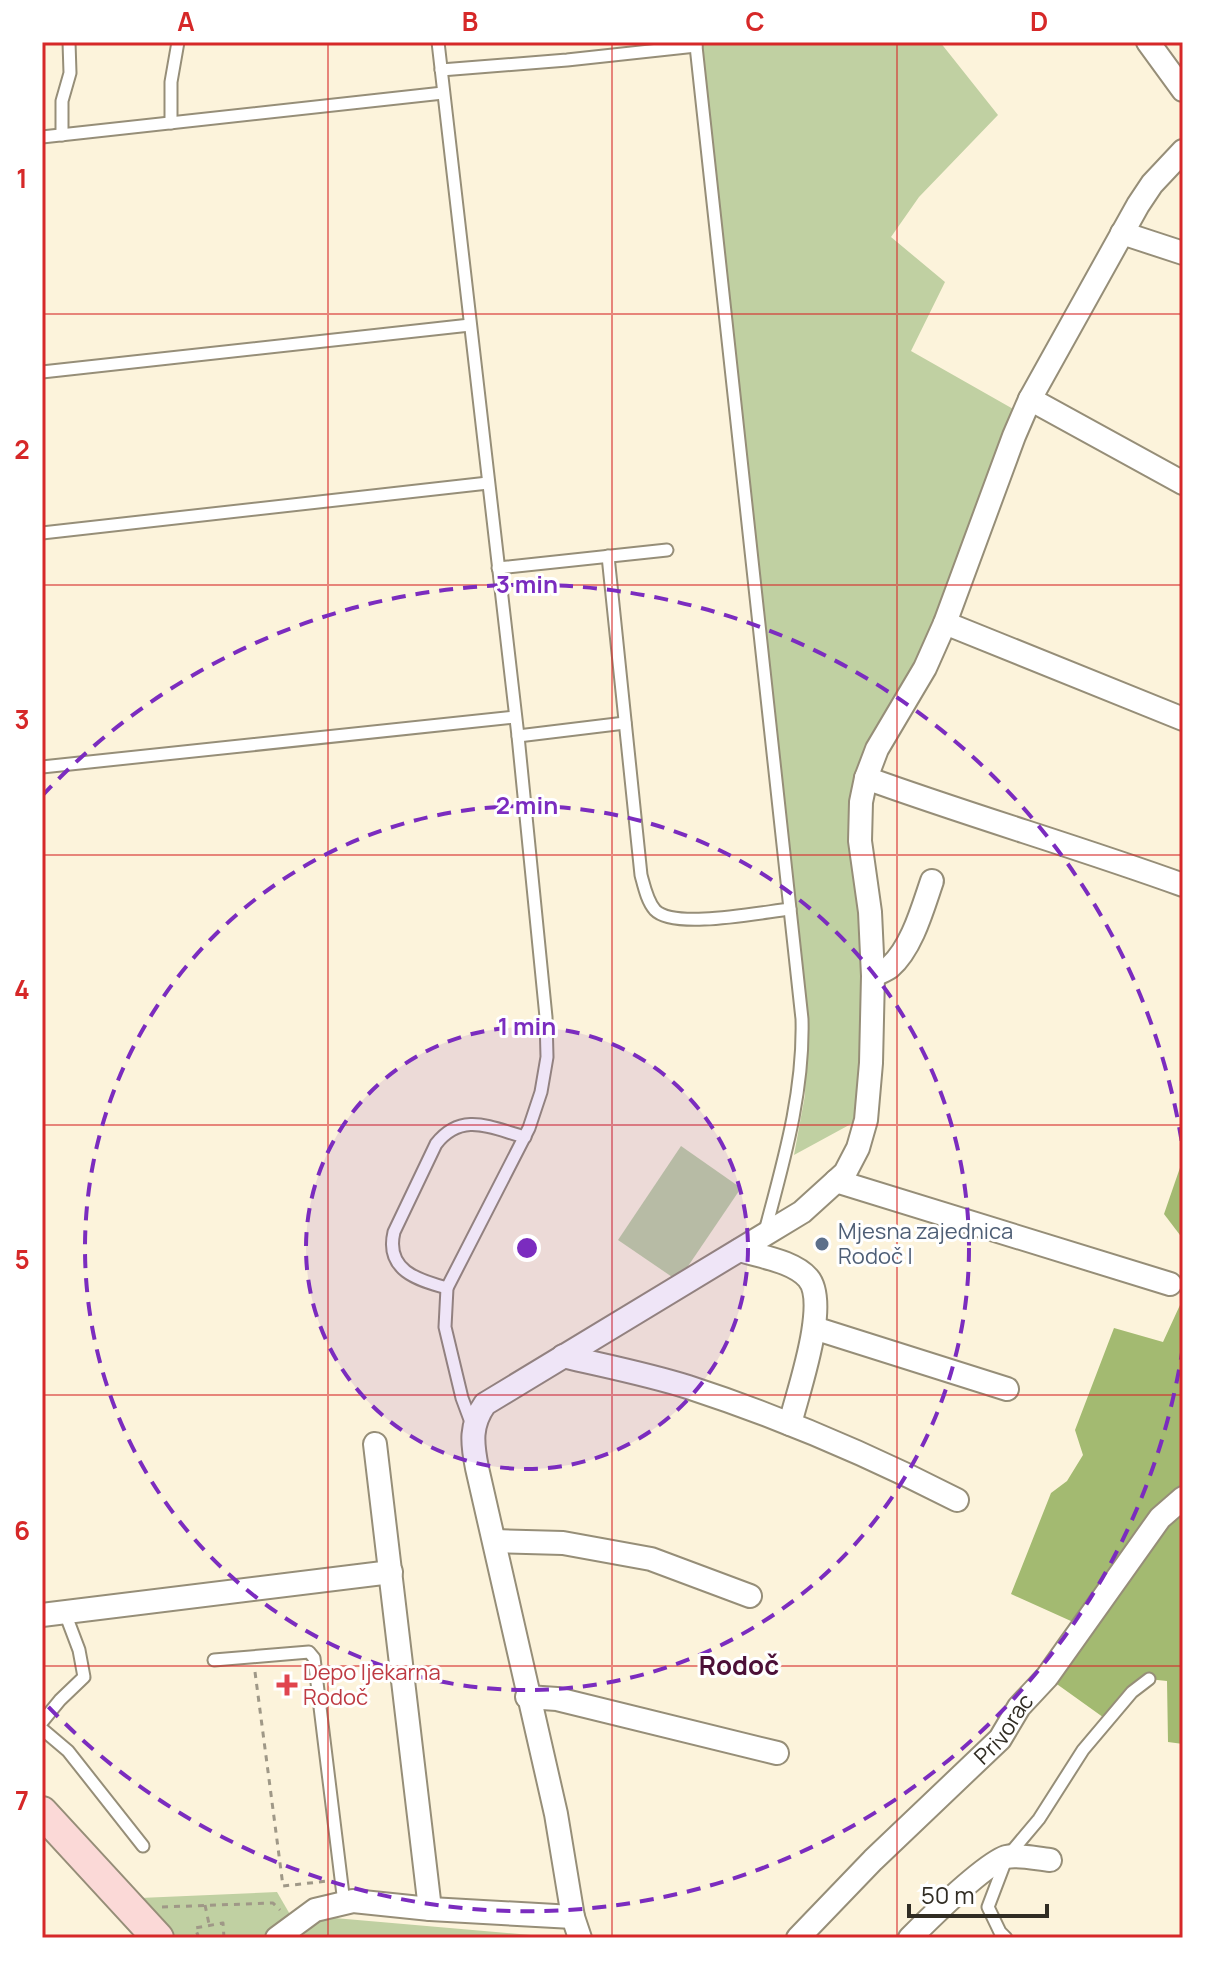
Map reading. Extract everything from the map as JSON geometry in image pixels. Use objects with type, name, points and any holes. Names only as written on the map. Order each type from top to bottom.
[{"type":"street","points":[[1148,42],[1183,90]]},
{"type":"street","points":[[284,1932],[315,1910],[353,1901],[577,1927],[556,1814],[527,1697],[472,1443],[473,1429],[485,1404],[802,1212],[845,1173],[858,1148],[866,1120],[871,1063],[873,976],[870,912],[860,841],[861,802],[866,778],[877,749],[925,668],[945,623],[1030,399],[1152,184],[1183,151]]},
{"type":"street","points":[[1122,233],[1183,253]]},
{"type":"street","points":[[1030,399],[1183,483]]},
{"type":"street","points":[[945,623],[1183,719]]},
{"type":"street","points":[[866,778],[949,808],[1108,857],[1183,885]]},
{"type":"street","points":[[873,976],[891,967],[905,946],[919,921],[932,881]]},
{"type":"street","points":[[836,1181],[1170,1284]]},
{"type":"street","points":[[740,1250],[794,1267],[807,1277],[816,1297],[814,1328],[790,1424]]},
{"type":"street","points":[[814,1328],[1007,1389]]},
{"type":"street","points":[[563,1356],[688,1387],[790,1424],[896,1469],[957,1500]]},
{"type":"street","points":[[375,1444],[430,1909]]},
{"type":"street","name":"Privorac","points":[[798,1938],[873,1860],[1000,1739],[1019,1707],[1047,1677],[1160,1518],[1183,1498]]},
{"type":"street","points":[[495,1541],[563,1543],[651,1559],[750,1596]]},
{"type":"street","points":[[42,1615],[391,1572]]},
{"type":"street","points":[[527,1697],[557,1699],[777,1753]]},
{"type":"street","points":[[42,1812],[148,1927]]},
{"type":"street","points":[[910,1938],[974,1880],[1007,1857],[1050,1860]]},
{"type":"lane","points":[[62,135],[62,101],[70,73],[69,42]]},
{"type":"lane","points":[[171,123],[171,82],[178,42]]},
{"type":"lane","points":[[438,42],[518,736],[547,1030],[547,1057],[541,1092],[525,1137],[447,1288],[445,1327],[462,1398],[473,1429]]},
{"type":"lane","points":[[441,70],[567,60],[695,44],[802,1019],[803,1056],[790,1137],[764,1235]]},
{"type":"lane","points":[[42,137],[443,93]]},
{"type":"lane","points":[[42,372],[470,325]]},
{"type":"lane","points":[[42,533],[488,483]]},
{"type":"lane","points":[[498,568],[667,550]]},
{"type":"lane","points":[[608,556],[641,875],[646,894],[655,911],[669,918],[686,920],[790,909]]},
{"type":"lane","points":[[42,767],[515,717]]},
{"type":"lane","points":[[518,736],[625,723]]},
{"type":"lane","points":[[447,1288],[417,1280],[399,1265],[393,1256],[391,1243],[436,1144],[446,1131],[466,1124],[525,1137]]},
{"type":"lane","points":[[42,1722],[84,1677],[79,1650],[65,1613]]},
{"type":"lane","points":[[214,1660],[309,1652],[314,1658],[344,1903]]},
{"type":"lane","points":[[1006,1938],[988,1907],[1007,1857],[1039,1819],[1083,1750],[1132,1692],[1149,1679]]},
{"type":"lane","points":[[42,1729],[68,1751],[143,1846]]},
{"type":"path","points":[[253,1657],[283,1886],[341,1879]]},
{"type":"path","points":[[148,1927],[149,1907],[273,1903],[284,1932]]},
{"type":"path","points":[[205,1905],[209,1924]]},
{"type":"path","points":[[199,1938],[195,1928],[223,1923],[224,1938]]},
{"type":"green space","points":[[701,42],[940,42],[998,115],[919,197],[891,237],[945,282],[911,351],[1020,413],[936,625],[866,762],[868,972],[862,1118],[794,1155],[805,1095],[806,1037]]},
{"type":"green space","points":[[681,1146],[741,1188],[678,1281],[618,1240]]},
{"type":"green space","points":[[1183,1159],[1183,1239],[1164,1214]]},
{"type":"green space","points":[[1183,1290],[1183,1744],[1168,1742],[1167,1681],[1148,1679],[1107,1720],[1047,1677],[1082,1626],[1011,1594],[1051,1493],[1067,1481],[1083,1455],[1075,1430],[1114,1328],[1163,1342],[1180,1305]]},
{"type":"green space","points":[[277,1892],[295,1923],[277,1938],[158,1938],[140,1898]]},
{"type":"green space","points":[[323,1917],[554,1937],[555,1938],[302,1938]]},
{"type":"place","name":"Mjesna zajednica Rodoč I","points":[[822,1244]]},
{"type":"place","name":"Depo ljekarna Rodoč","points":[[287,1685]]},
{"type":"district","name":"Rodoč","points":[[739,1666]]}]
